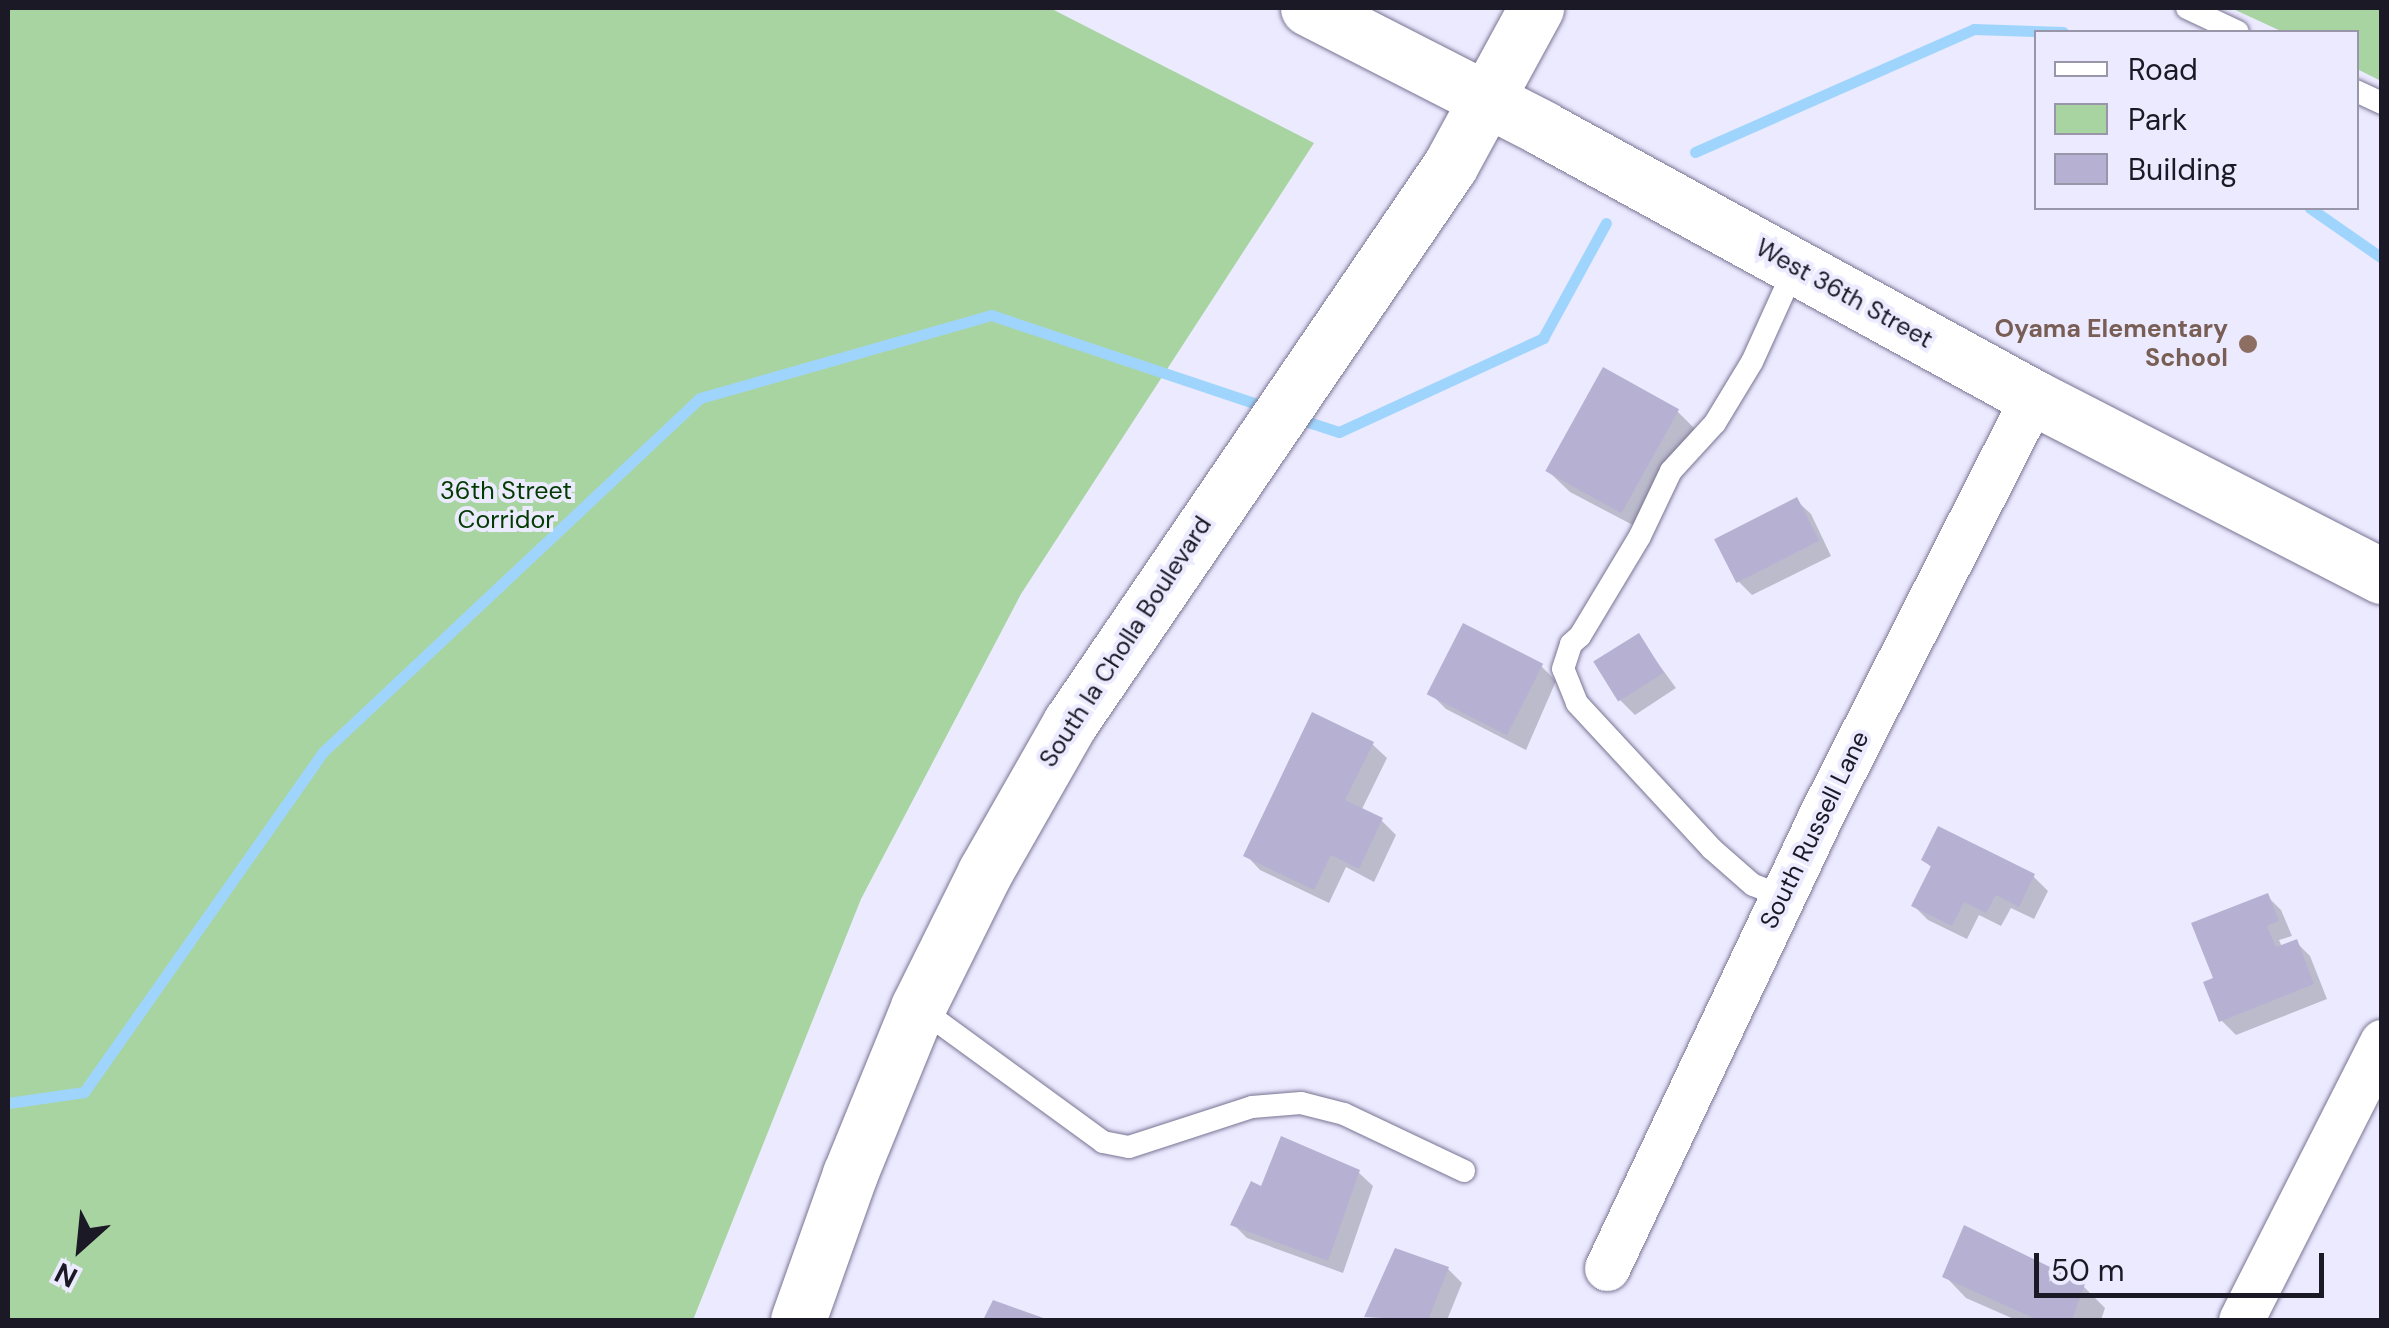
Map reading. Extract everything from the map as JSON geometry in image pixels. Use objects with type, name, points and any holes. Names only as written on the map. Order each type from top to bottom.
[{"type":"main road","name":"West 36th Street","points":[[1308,8],[1486,99],[2033,397],[2382,576]]},
{"type":"main road","name":"South la Cholla Boulevard","points":[[798,1320],[850,1174],[918,1007],[985,872],[1070,723],[1450,166],[1536,8]]},
{"type":"street","name":"South Russell Lane","points":[[1607,1268],[1782,896],[2033,397]]},
{"type":"street","points":[[2241,1320],[2382,1042]]},
{"type":"lane","points":[[2187,8],[2234,30]]},
{"type":"lane","points":[[2359,92],[2382,104]]},
{"type":"lane","points":[[1782,896],[1753,885],[1712,849],[1576,703],[1563,669],[1571,644],[1580,636],[1640,536],[1670,471],[1715,423],[1752,362],[1796,267]]},
{"type":"lane","points":[[918,1007],[1103,1142],[1128,1147],[1252,1108],[1300,1103],[1344,1114],[1464,1170]]},
{"type":"green space","name":"36th Street Corridor","points":[[8,8],[1050,8],[1314,143],[1021,594],[861,899],[693,1320],[8,1320]]},
{"type":"green space","points":[[2231,8],[2381,8],[2381,81],[2359,70],[2359,30],[2279,30]]},
{"type":"building","points":[[1603,367],[1679,409],[1621,513],[1545,471]]},
{"type":"building","points":[[1797,497],[1819,541],[1736,583],[1714,539]]},
{"type":"building","points":[[1463,623],[1543,664],[1507,735],[1427,694]]},
{"type":"building","points":[[1639,633],[1664,673],[1618,701],[1593,662]]},
{"type":"building","points":[[1312,712],[1374,742],[1345,800],[1383,818],[1359,869],[1331,855],[1314,890],[1243,856]]},
{"type":"building","points":[[1938,826],[2035,874],[2019,907],[1996,895],[1986,913],[1964,902],[1952,926],[1911,906],[1931,866],[1921,860]]},
{"type":"building","points":[[2268,893],[2279,921],[2267,926],[2276,947],[2297,939],[2314,984],[2219,1022],[2203,982],[2213,978],[2191,923]]},
{"type":"building","points":[[1281,1136],[1360,1170],[1328,1261],[1230,1225],[1251,1181],[1261,1186]]},
{"type":"building","points":[[1964,1225],[2085,1284],[2072,1320],[2038,1320],[1942,1277]]},
{"type":"building","points":[[1395,1248],[1449,1267],[1428,1320],[1364,1317]]},
{"type":"building","points":[[993,1300],[1049,1320],[983,1320]]},
{"type":"waterway","points":[[1695,152],[1974,29],[2034,31]]},
{"type":"waterway","points":[[2313,210],[2382,258]]},
{"type":"waterway","points":[[1296,418],[1339,432],[1543,338],[1606,223]]},
{"type":"waterway","points":[[8,1103],[84,1092],[323,752],[700,398],[991,315],[1269,408]]},
{"type":"place","name":"Oyama Elementary School","points":[[2248,344]]}]
